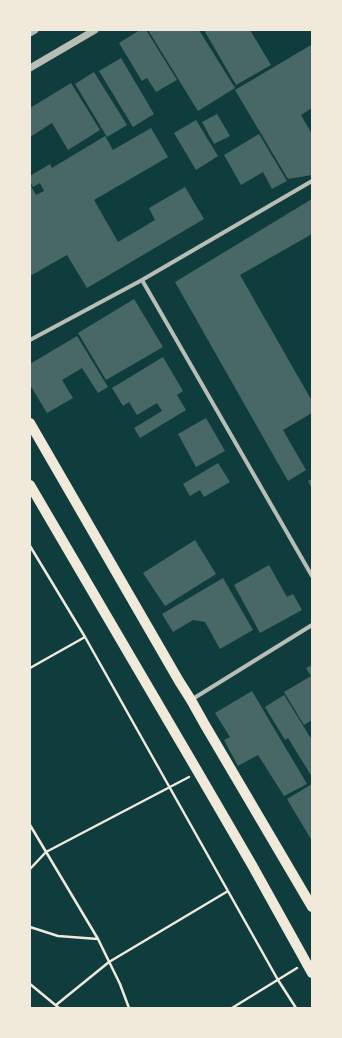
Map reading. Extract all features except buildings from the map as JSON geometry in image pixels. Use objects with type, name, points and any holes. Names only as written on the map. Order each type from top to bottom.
[{"type":"main road","points":[[30,423],[178,681],[191,700],[312,907]]},
{"type":"main road","points":[[30,485],[252,865],[312,973]]},
{"type":"street","points":[[30,33],[36,30]]},
{"type":"street","points":[[30,68],[95,30]]},
{"type":"street","points":[[30,340],[142,280],[312,181]]},
{"type":"street","points":[[142,280],[312,576]]},
{"type":"street","points":[[191,700],[312,625]]},
{"type":"path","points":[[30,546],[85,637],[278,980],[296,1008]]},
{"type":"path","points":[[30,668],[85,637]]},
{"type":"path","points":[[30,869],[46,852],[198,772]]},
{"type":"path","points":[[30,825],[98,939],[120,984],[129,1008]]},
{"type":"path","points":[[56,1005],[109,962],[228,891]]},
{"type":"path","points":[[30,927],[58,936],[98,939]]},
{"type":"path","points":[[232,1008],[306,963]]},
{"type":"path","points":[[30,984],[59,1008]]}]
